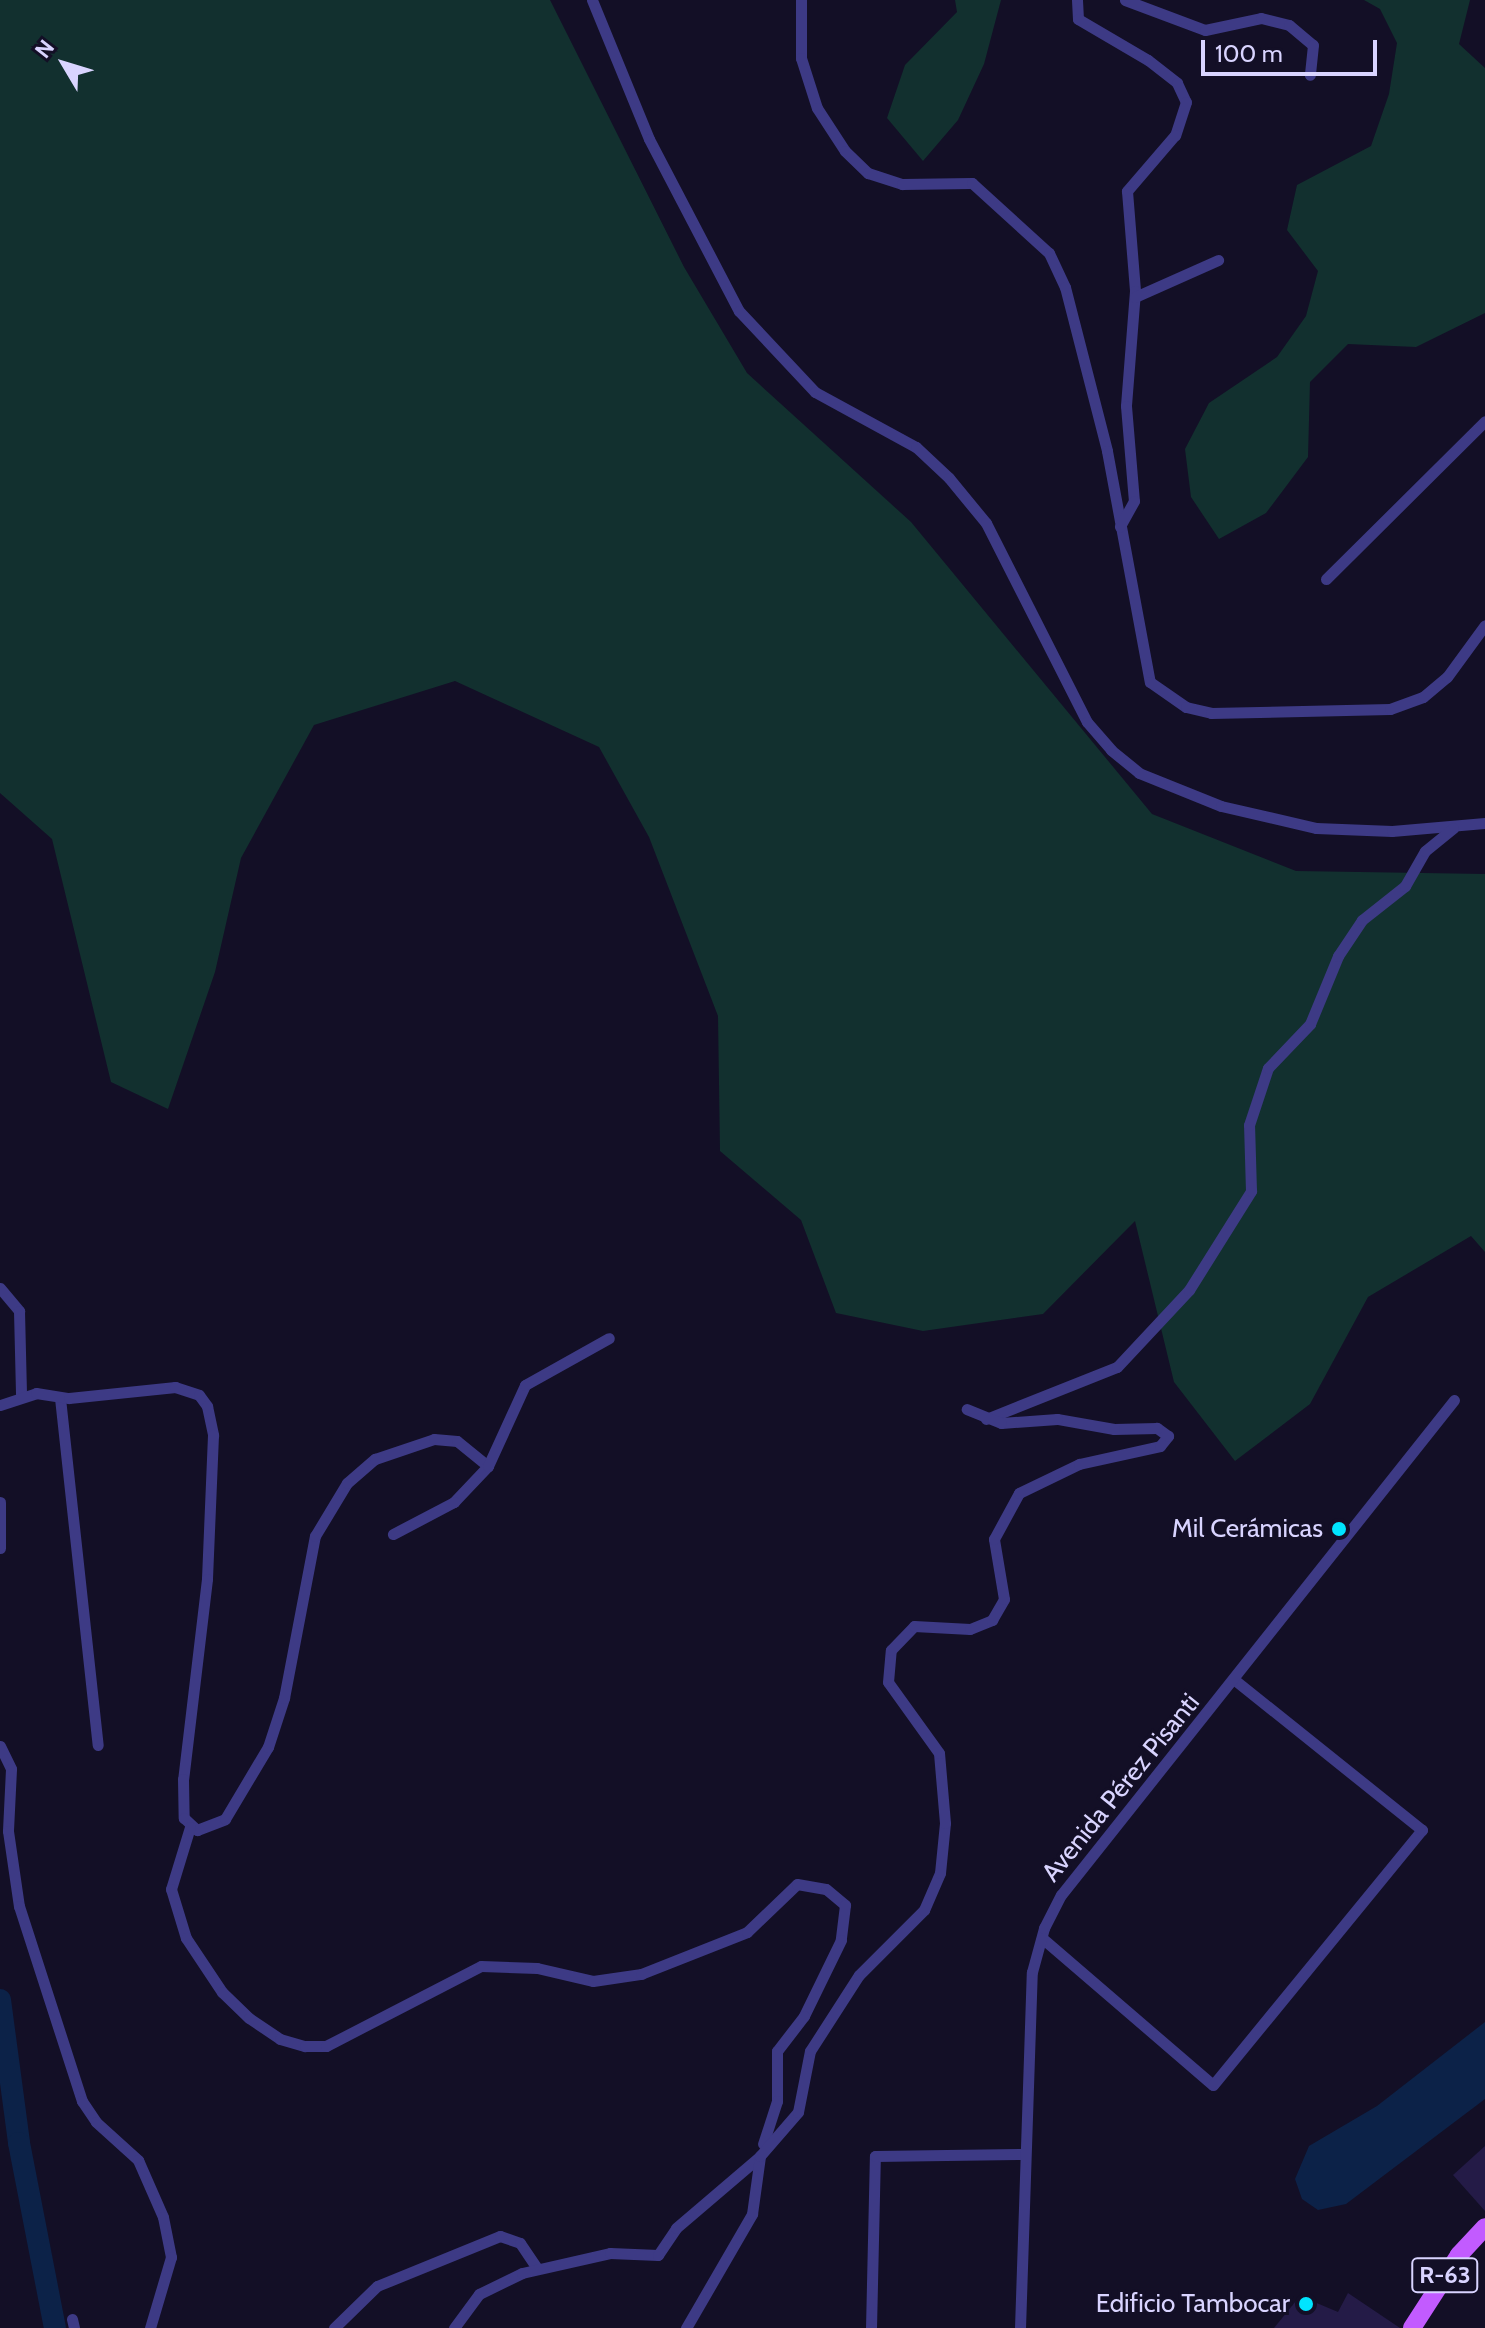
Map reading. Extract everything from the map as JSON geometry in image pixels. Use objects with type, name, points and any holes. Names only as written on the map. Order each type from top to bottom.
[{"type":"main road","name":"R-63","points":[[1412,2328],[1485,2227]]},
{"type":"main road","name":"R-63","points":[[1426,2328],[1438,2294],[1485,2241]]},
{"type":"street","points":[[592,0],[649,139],[739,311],[815,392],[916,447],[949,478],[986,523],[1087,722],[1111,750],[1139,773],[1221,806],[1316,828],[1453,828],[1485,823]]},
{"type":"street","points":[[801,0],[801,58],[817,108],[845,151],[868,173],[902,184],[972,183],[1049,253],[1084,357],[1150,682],[1186,707],[1211,713],[1390,709],[1423,697],[1447,677],[1485,625]]},
{"type":"street","points":[[1125,0],[1205,30],[1261,18],[1289,25],[1313,45],[1310,75]]},
{"type":"street","points":[[1074,2],[1078,19],[1177,83],[1186,102],[1175,135],[1127,191],[1135,297],[1126,406],[1134,501],[1120,526]]},
{"type":"street","points":[[1135,297],[1218,260]]},
{"type":"street","points":[[1326,579],[1485,421]]},
{"type":"street","points":[[986,1419],[1004,1408],[1082,1386],[1117,1367],[1189,1290],[1251,1191],[1249,1125],[1268,1068],[1310,1024],[1338,956],[1362,920],[1405,886],[1425,851],[1453,828]]},
{"type":"street","points":[[0,1288],[19,1311],[21,1395]]},
{"type":"street","points":[[393,1534],[454,1502],[488,1466],[525,1385],[609,1338]]},
{"type":"street","points":[[0,1405],[21,1395],[60,1398],[175,1387],[199,1395],[212,1419],[207,1579],[183,1779],[190,1827],[171,1889],[186,1938],[222,1992],[249,2018],[280,2039],[305,2046],[326,2046],[481,1966],[537,1968],[593,1981],[641,1974],[747,1932],[797,1884],[826,1889],[845,1905],[841,1940],[804,2016],[777,2051],[777,2101],[761,2155],[752,2214],[686,2328]]},
{"type":"street","points":[[60,1398],[98,1745]]},
{"type":"street","name":"Avenida Pérez Pisanti","points":[[1020,2328],[1032,1972],[1042,1938],[1061,1895],[1236,1681],[1454,1400]]},
{"type":"street","points":[[454,2328],[479,2294],[537,2268],[610,2253],[658,2255],[676,2228],[761,2155],[798,2112],[806,2061],[859,1975],[924,1910],[940,1873],[945,1823],[939,1753],[888,1682],[891,1650],[914,1626],[970,1629],[992,1620],[1004,1599],[994,1539],[1019,1493],[1079,1464],[1160,1446],[1168,1436],[1157,1428],[986,1419],[967,1409]]},
{"type":"street","points":[[190,1827],[206,1830],[225,1819],[268,1747],[284,1698],[315,1536],[347,1483],[375,1459],[434,1439],[457,1441],[488,1466]]},
{"type":"street","points":[[0,1502],[0,1548]]},
{"type":"street","points":[[1042,1938],[1213,2085],[1422,1830],[1236,1681]]},
{"type":"street","points":[[0,1746],[11,1769],[4,1793],[10,1868],[19,1906],[82,2101],[138,2160],[163,2217],[171,2257],[150,2328]]},
{"type":"street","points":[[871,2328],[875,2156],[1024,2154]]},
{"type":"street","points":[[334,2328],[377,2286],[500,2236],[520,2243],[537,2268]]},
{"type":"green space","points":[[0,0],[550,0],[684,267],[747,373],[911,522],[1152,814],[1296,871],[1485,874],[1485,1252],[1471,1236],[1368,1297],[1310,1404],[1235,1461],[1174,1382],[1135,1221],[1043,1314],[923,1331],[836,1313],[801,1220],[720,1151],[718,1016],[649,837],[599,747],[455,681],[314,725],[241,858],[215,972],[168,1109],[111,1082],[52,839],[0,793]]},
{"type":"green space","points":[[955,0],[1001,0],[984,64],[958,120],[923,161],[887,118],[905,65],[957,12]]},
{"type":"green space","points":[[1364,0],[1470,0],[1459,44],[1485,68],[1485,313],[1416,347],[1348,344],[1310,382],[1308,457],[1266,513],[1219,539],[1191,497],[1185,449],[1209,403],[1277,357],[1306,316],[1318,271],[1287,230],[1297,185],[1371,146],[1389,94],[1397,43],[1380,9]]},
{"type":"water","points":[[1485,2022],[1485,2099],[1346,2204],[1318,2210],[1302,2199],[1295,2179],[1309,2146],[1377,2106]]},
{"type":"building","points":[[1485,2146],[1485,2211],[1453,2175]]},
{"type":"building","name":"Edificio Tambocar","points":[[1348,2293],[1400,2328],[1274,2328],[1300,2296],[1338,2312]]},
{"type":"waterway","points":[[0,2000],[19,2143],[55,2328]]},
{"type":"place","name":"Mil Cerámicas","points":[[1339,1529]]},
{"type":"place","name":"Edificio Tambocar","points":[[1306,2304]]}]
